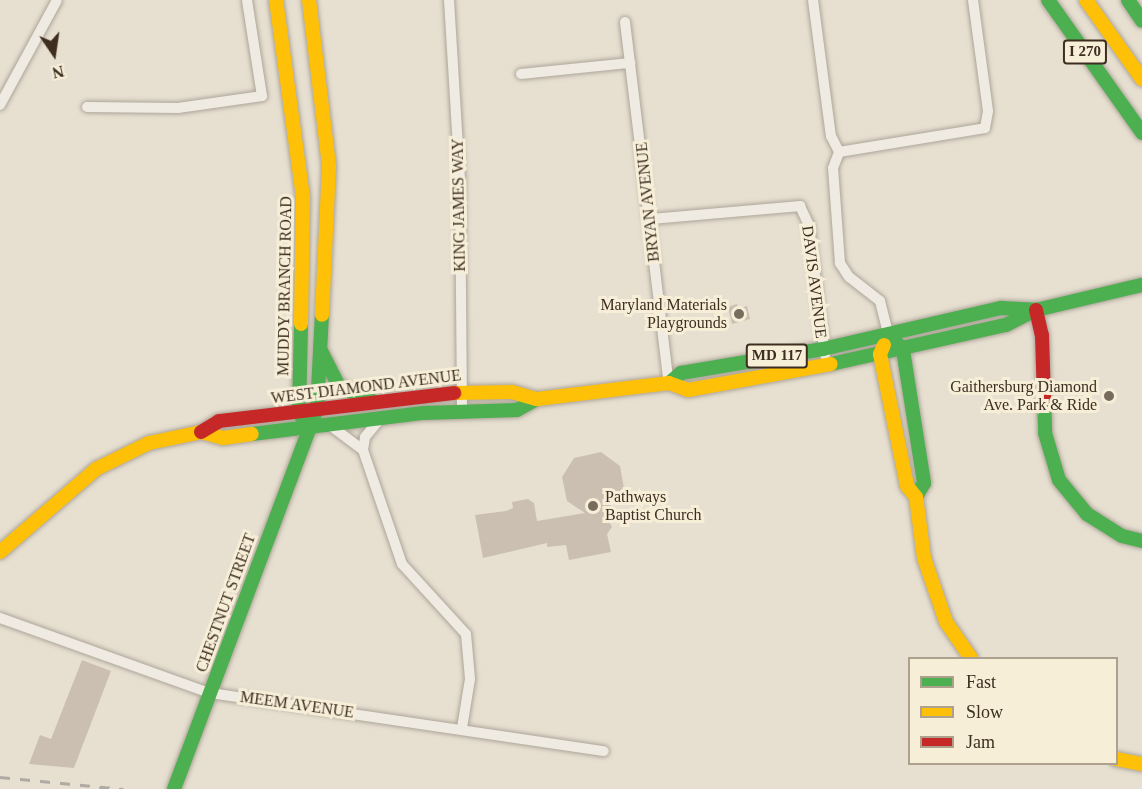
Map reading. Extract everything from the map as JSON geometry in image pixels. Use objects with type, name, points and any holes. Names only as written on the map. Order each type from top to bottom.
[{"type":"main road","name":"MUDDY BRANCH ROAD","points":[[276,0],[303,196],[299,411]]},
{"type":"main road","points":[[309,0],[329,166],[317,409],[309,428]]},
{"type":"main road","name":"I 270","points":[[1048,0],[1142,133]]},
{"type":"main road","points":[[1054,0],[1122,104]]},
{"type":"main road","name":"I 270","points":[[1086,0],[1142,79]]},
{"type":"main road","points":[[1128,0],[1142,21]]},
{"type":"main road","name":"WEST DIAMOND AVENUE","points":[[0,552],[96,469],[149,443],[201,432],[219,421],[463,392],[512,392],[537,399],[669,383],[688,390],[903,350],[1006,325],[1036,310],[1142,285]]},
{"type":"main road","name":"WEST DIAMOND AVENUE","points":[[669,383],[681,373],[823,349],[1001,308],[1036,310]]},
{"type":"main road","points":[[1036,310],[1042,334],[1045,433],[1059,480],[1088,514],[1122,536],[1142,541]]},
{"type":"main road","points":[[916,497],[924,483],[903,350],[888,333],[880,354],[907,486],[916,497],[934,592],[946,622],[970,657]]},
{"type":"main road","points":[[321,351],[339,386],[376,402]]},
{"type":"main road","name":"WEST DIAMOND AVENUE","points":[[201,432],[223,438],[381,418],[462,411],[518,410],[537,399]]},
{"type":"main road","points":[[299,411],[309,428]]},
{"type":"main road","name":"CHESTNUT STREET","points":[[174,789],[309,428]]},
{"type":"main road","points":[[1118,759],[1142,764]]},
{"type":"street","points":[[0,105],[57,0]]},
{"type":"street","points":[[87,107],[178,108],[262,96],[247,0]]},
{"type":"street","name":"KING JAMES WAY","points":[[450,0],[460,180],[462,411]]},
{"type":"street","points":[[813,0],[831,136],[839,152],[831,175],[840,263],[852,280],[880,301],[888,333]]},
{"type":"street","points":[[839,152],[985,128],[988,111],[973,0]]},
{"type":"street","name":"BRYAN AVENUE","points":[[625,22],[651,219],[669,383]]},
{"type":"street","points":[[521,74],[630,63]]},
{"type":"street","name":"DAVIS AVENUE","points":[[651,219],[794,204],[805,212],[809,225],[823,349],[829,365]]},
{"type":"street","points":[[381,418],[366,437],[363,450],[395,554],[466,634],[470,679],[462,729]]},
{"type":"street","points":[[331,426],[363,450]]},
{"type":"street","name":"MEEM AVENUE","points":[[0,618],[210,693],[604,751]]},
{"type":"building","name":"Maryland Materials Playgrounds","points":[[737,304],[738,309],[747,306],[750,319],[732,324],[728,307]]},
{"type":"building","name":"Pathways Baptist Church","points":[[601,452],[620,466],[624,488],[605,513],[612,527],[607,534],[611,552],[569,560],[566,545],[547,547],[547,543],[483,558],[475,515],[506,511],[513,508],[512,502],[528,499],[534,503],[537,521],[585,513],[567,501],[562,477],[574,458]]},
{"type":"building","points":[[82,660],[111,671],[74,768],[29,764],[40,735],[51,739]]},
{"type":"railway","points":[[0,777],[123,789]]},
{"type":"traffic: fast","points":[[1048,0],[1142,133]]},
{"type":"traffic: fast","points":[[1128,0],[1142,21]]},
{"type":"traffic: fast","points":[[831,364],[1006,325],[1036,310],[1142,285]]},
{"type":"traffic: fast","points":[[669,383],[681,373],[823,349],[1001,308],[1035,310]]},
{"type":"traffic: fast","points":[[174,789],[317,409],[322,315]]},
{"type":"traffic: fast","points":[[301,324],[299,412],[303,419]]},
{"type":"traffic: fast","points":[[895,341],[903,350],[924,483],[916,497]]},
{"type":"traffic: fast","points":[[321,351],[339,386],[372,401]]},
{"type":"traffic: fast","points":[[1044,398],[1045,433],[1059,480],[1087,514],[1122,536],[1142,541]]},
{"type":"traffic: fast","points":[[252,434],[424,413],[517,410],[537,399]]},
{"type":"traffic: slow","points":[[276,0],[303,196],[301,324]]},
{"type":"traffic: slow","points":[[309,0],[329,166],[322,315]]},
{"type":"traffic: slow","points":[[1086,0],[1142,79]]},
{"type":"traffic: slow","points":[[884,345],[880,354],[907,486],[916,497],[924,558],[946,622],[970,657]]},
{"type":"traffic: slow","points":[[454,393],[512,392],[537,399],[669,383],[688,390],[831,364]]},
{"type":"traffic: slow","points":[[0,552],[96,469],[149,443],[201,432],[223,438],[252,434]]},
{"type":"traffic: slow","points":[[1118,759],[1142,764]]},
{"type":"traffic: jam","points":[[1036,310],[1042,335],[1044,398]]},
{"type":"traffic: jam","points":[[201,432],[219,421],[454,393]]},
{"type":"place","name":"Maryland Materials Playgrounds","points":[[739,314]]},
{"type":"place","name":"Gaithersburg Diamond Ave. Park & Ride","points":[[1109,396]]},
{"type":"place","name":"Pathways Baptist Church","points":[[593,506]]}]
